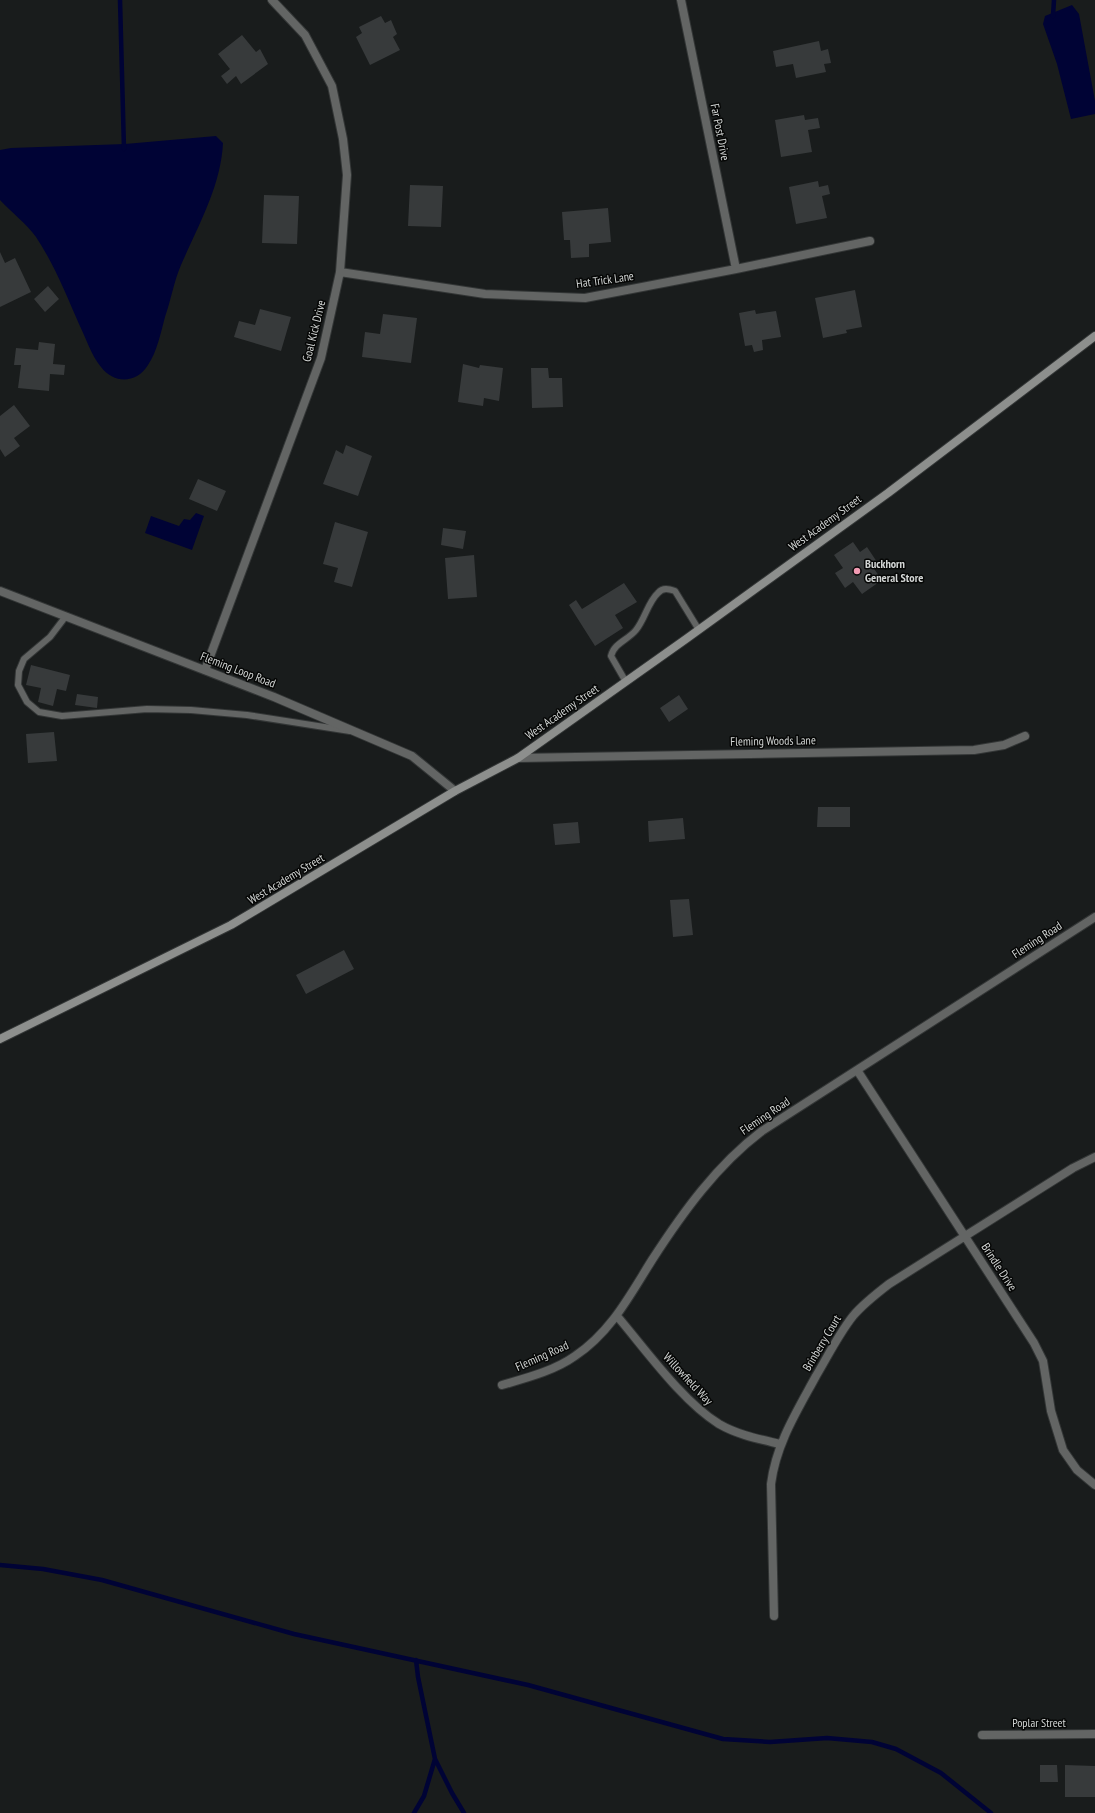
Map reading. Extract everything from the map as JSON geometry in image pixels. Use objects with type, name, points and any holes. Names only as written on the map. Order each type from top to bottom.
[{"type":"main road","name":"West Academy Street","points":[[0,1038],[232,925],[455,792],[518,758],[699,630],[888,493],[1095,336]]},
{"type":"street","name":"Goal Kick Drive","points":[[205,670],[321,358],[340,272],[347,175],[343,139],[332,86],[305,35],[272,0]]},
{"type":"street","name":"Far Post Drive","points":[[681,0],[736,269]]},
{"type":"street","name":"Hat Trick Lane","points":[[340,272],[485,294],[585,298],[870,241]]},
{"type":"street","name":"Fleming Loop Road","points":[[0,591],[205,670],[358,732],[412,756],[455,792]]},
{"type":"street","name":"Fleming Woods Lane","points":[[518,758],[974,750],[1004,745],[1025,736]]},
{"type":"street","name":"Fleming Road","points":[[502,1385],[530,1377],[575,1356],[597,1338],[617,1316],[680,1218],[727,1160],[762,1131],[1095,917]]},
{"type":"street","name":"Brindle Drive","points":[[857,1070],[1034,1343],[1043,1361],[1051,1411],[1063,1450],[1077,1470],[1095,1485]]},
{"type":"street","name":"Brinberry Court","points":[[774,1616],[771,1484],[773,1465],[780,1444],[838,1338],[853,1316],[870,1298],[889,1284],[1073,1168],[1095,1157]]},
{"type":"street","name":"Willowfield Way","points":[[617,1316],[701,1412],[720,1425],[743,1435],[780,1444]]},
{"type":"street","name":"Poplar Street","points":[[982,1735],[1095,1734]]},
{"type":"lane","points":[[626,682],[611,656],[613,649],[635,632],[645,617],[652,601],[659,592],[667,588],[675,591],[699,630]]},
{"type":"lane","points":[[66,616],[50,637],[24,659],[19,671],[18,685],[27,702],[39,712],[62,716],[147,709],[191,710],[247,716],[358,732]]},
{"type":"shaded area","points":[[1072,5],[1079,14],[1095,101],[1095,114],[1071,119],[1057,64],[1043,24],[1045,16]]},
{"type":"shaded area","points":[[216,136],[223,143],[218,175],[208,206],[179,271],[154,354],[148,365],[137,376],[125,380],[112,377],[106,373],[94,357],[59,279],[36,237],[28,227],[0,200],[0,150],[11,148],[125,144]]},
{"type":"shaded area","points":[[196,513],[204,516],[192,550],[145,533],[151,516],[179,526],[184,519],[190,520]]},
{"type":"building","points":[[381,16],[385,23],[391,20],[397,34],[393,37],[400,50],[370,65],[356,37],[362,33],[359,27]]},
{"type":"building","points":[[242,35],[256,52],[260,49],[268,64],[241,84],[236,76],[227,84],[221,76],[230,69],[218,54]]},
{"type":"building","points":[[819,41],[821,51],[828,49],[831,63],[824,64],[826,72],[796,78],[793,64],[776,67],[773,51]]},
{"type":"building","points":[[804,115],[805,120],[818,118],[820,128],[808,130],[812,152],[781,157],[775,120]]},
{"type":"building","points":[[818,181],[819,187],[828,185],[830,194],[822,196],[827,218],[796,224],[789,187]]},
{"type":"building","points":[[410,185],[443,186],[441,227],[408,226]]},
{"type":"building","points":[[264,195],[299,196],[297,244],[262,243]]},
{"type":"building","points":[[608,208],[611,242],[589,244],[589,257],[571,258],[570,240],[564,240],[562,212]]},
{"type":"building","points":[[0,252],[5,263],[15,258],[31,292],[0,307]]},
{"type":"building","points":[[48,286],[59,299],[45,312],[34,299]]},
{"type":"building","points":[[855,290],[862,327],[846,330],[847,333],[823,338],[815,298]]},
{"type":"building","points":[[260,309],[291,317],[281,351],[234,337],[239,321],[255,325]]},
{"type":"building","points":[[755,310],[756,314],[776,311],[781,337],[762,340],[763,350],[754,352],[752,345],[745,346],[739,313]]},
{"type":"building","points":[[383,314],[417,318],[411,363],[362,357],[365,332],[380,334]]},
{"type":"building","points":[[39,342],[55,344],[53,364],[65,365],[64,375],[50,374],[49,391],[18,388],[21,365],[14,365],[16,348],[38,350]]},
{"type":"building","points":[[463,364],[479,368],[480,365],[503,368],[499,401],[484,398],[483,406],[458,402]]},
{"type":"building","points":[[531,368],[548,368],[549,378],[562,378],[563,407],[532,408]]},
{"type":"building","points":[[14,405],[30,426],[14,438],[20,446],[5,457],[0,449],[0,416]]},
{"type":"building","points":[[346,445],[372,456],[358,496],[323,484],[336,450],[343,454]]},
{"type":"building","points":[[198,479],[226,491],[217,511],[189,499]]},
{"type":"building","points":[[335,522],[368,532],[352,587],[334,582],[338,568],[323,564]]},
{"type":"building","points":[[443,528],[466,531],[463,549],[441,545]]},
{"type":"building","name":"Buckhorn General Store","points":[[853,542],[860,552],[867,547],[877,562],[872,566],[882,580],[862,594],[853,582],[845,588],[835,573],[843,568],[834,555]]},
{"type":"building","points":[[474,555],[477,597],[448,599],[445,558]]},
{"type":"building","points":[[624,583],[637,602],[615,615],[623,628],[595,646],[569,605],[576,600],[582,609]]},
{"type":"building","points":[[31,665],[70,675],[66,691],[57,689],[53,706],[38,702],[41,688],[26,685]]},
{"type":"building","points":[[77,694],[98,697],[97,708],[75,705]]},
{"type":"building","points":[[679,695],[688,709],[669,722],[660,708]]},
{"type":"building","points":[[54,732],[57,761],[28,763],[26,734]]},
{"type":"building","points":[[818,807],[850,807],[850,827],[817,827]]},
{"type":"building","points":[[683,818],[685,839],[649,842],[648,821]]},
{"type":"building","points":[[578,822],[580,843],[555,845],[553,824]]},
{"type":"building","points":[[689,899],[693,935],[673,937],[670,900]]},
{"type":"building","points":[[344,950],[354,969],[306,994],[296,975]]},
{"type":"building","points":[[1040,1765],[1057,1765],[1058,1782],[1040,1782]]},
{"type":"building","points":[[1065,1765],[1095,1766],[1095,1797],[1065,1797]]},
{"type":"waterway","points":[[120,0],[124,149]]},
{"type":"waterway","points":[[1053,16],[1054,0]]},
{"type":"waterway","points":[[0,1565],[43,1569],[102,1580],[294,1634],[528,1685],[723,1739],[770,1742],[827,1738],[872,1742],[896,1749],[941,1773],[991,1813]]},
{"type":"waterway","points":[[416,1660],[418,1677],[435,1759],[464,1813]]},
{"type":"waterway","points":[[414,1813],[424,1796],[435,1759]]},
{"type":"place","name":"Buckhorn General Store","points":[[857,571]]}]
